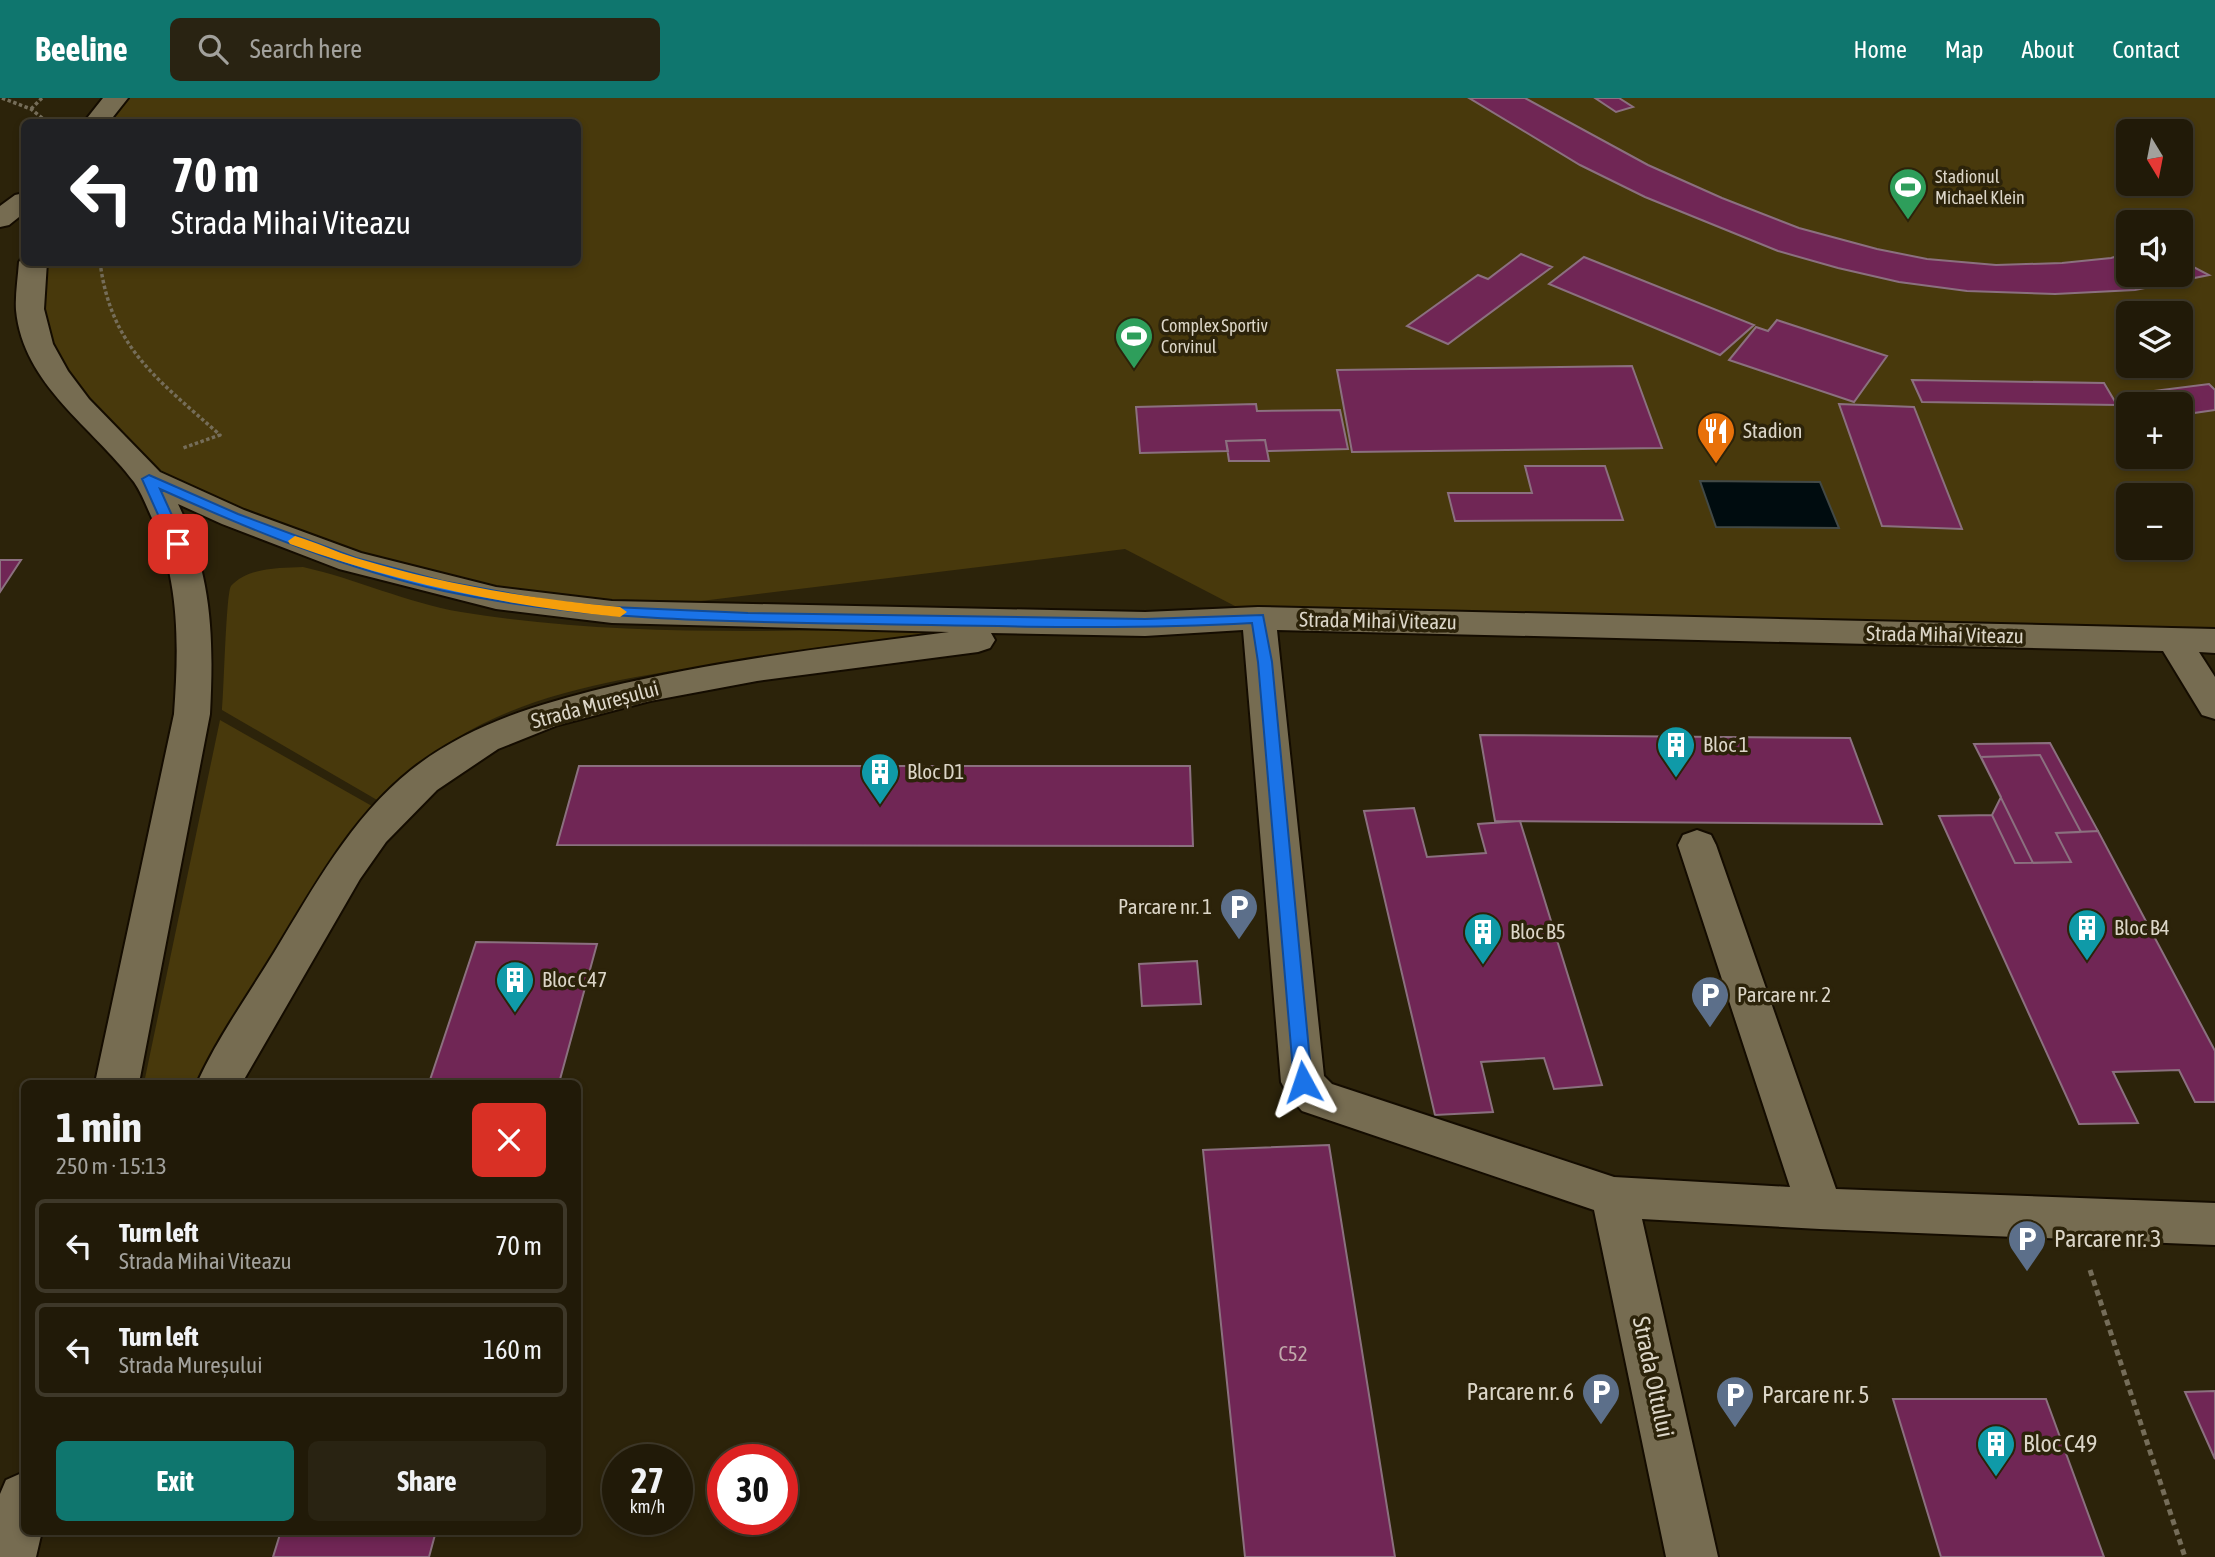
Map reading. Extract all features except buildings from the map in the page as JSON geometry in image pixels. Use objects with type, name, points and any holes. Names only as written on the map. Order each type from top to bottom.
[{"type":"street","points":[[98,119],[116,98]]},
{"type":"street","points":[[0,219],[21,203]]},
{"type":"street","name":"Strada Mihai Viteazu","points":[[22,275],[38,344],[54,373],[78,405],[142,472],[233,517],[351,561],[496,598],[612,612],[721,616],[1145,624],[1258,618],[2215,641]]},
{"type":"street","points":[[118,1080],[192,714],[195,658],[186,565],[171,524],[142,472]]},
{"type":"street","points":[[1258,618],[1265,662],[1303,1082],[1317,1098],[1614,1196],[1820,1209],[2215,1224]]},
{"type":"street","name":"Strada Mureșului","points":[[221,1080],[345,867],[372,832],[424,780],[485,740],[548,715],[593,702],[757,669],[942,644],[1145,624]]},
{"type":"street","points":[[2174,640],[2215,706]]},
{"type":"street","points":[[1697,845],[1820,1209]]},
{"type":"street","name":"Strada Oltului","points":[[1614,1196],[1692,1557]]},
{"type":"street","points":[[10,1557],[21,1511]]},
{"type":"path","points":[[2,98],[31,108],[44,119]]},
{"type":"path","points":[[31,108],[42,98]]},
{"type":"path","points":[[100,266],[105,302],[115,327],[163,387],[220,435],[142,472]]},
{"type":"path","points":[[2073,1219],[2185,1557]]},
{"type":"shaded area","name":"Complex Sportiv Corvinul","points":[[116,98],[2215,98],[2215,641],[1258,618],[1125,549],[612,612],[442,586],[149,479],[54,373],[34,266],[581,266],[581,119],[98,119]]},
{"type":"shaded area","points":[[1700,481],[1820,482],[1839,528],[1716,527]]},
{"type":"shaded area","points":[[303,567],[441,608],[520,620],[580,626],[700,631],[938,629],[942,634],[663,672],[556,696],[487,722],[445,745],[384,804],[222,710],[231,586],[255,572]]},
{"type":"shaded area","points":[[220,720],[379,810],[259,978],[203,1080],[145,1080]]},
{"type":"slow traffic","points":[[295,541],[351,561],[496,598],[620,612]]},
{"type":"place","name":"Stadionul Michael Klein","points":[[1908,221]]},
{"type":"place","name":"Complex Sportiv Corvinul","points":[[1134,370]]},
{"type":"place","name":"Stadion","points":[[1716,465]]},
{"type":"place","name":"Bloc 1","points":[[1676,779]]},
{"type":"place","name":"Bloc D1","points":[[880,806]]},
{"type":"place","name":"Parcare nr. 1","points":[[1239,941]]},
{"type":"place","name":"Bloc B4","points":[[2087,962]]},
{"type":"place","name":"Bloc B5","points":[[1483,966]]},
{"type":"place","name":"Bloc C47","points":[[515,1014]]},
{"type":"place","name":"Parcare nr. 2","points":[[1710,1029]]},
{"type":"place","name":"Parcare nr. 3","points":[[2027,1273]]},
{"type":"place","name":"Parcare nr. 6","points":[[1601,1426]]},
{"type":"place","name":"Parcare nr. 5","points":[[1735,1429]]},
{"type":"place","name":"Bloc C49","points":[[1996,1478]]},
{"type":"route","points":[[178,544],[149,479],[233,517],[351,561],[496,598],[550,605],[612,612],[748,617],[1145,624],[1258,618],[1265,662],[1303,1082]]}]
